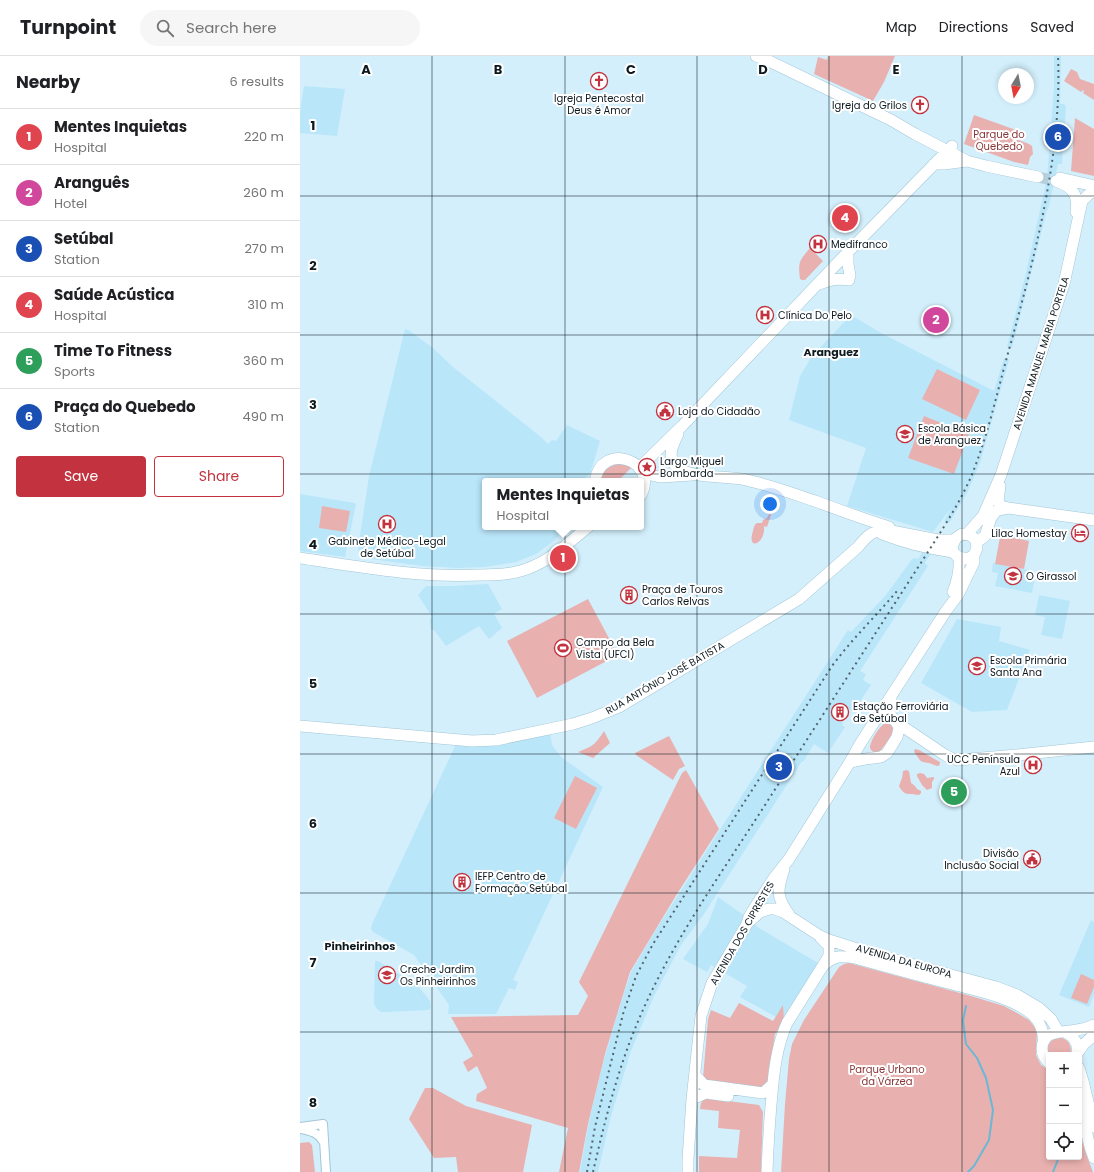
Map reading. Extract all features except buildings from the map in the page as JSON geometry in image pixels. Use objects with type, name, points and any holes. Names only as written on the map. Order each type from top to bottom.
[{"type":"main road","points":[[756,56],[769,60],[890,120],[929,142],[950,149],[1038,175],[986,166],[967,161],[950,149],[918,129],[890,120]]},
{"type":"main road","points":[[929,142],[934,151],[934,164]]},
{"type":"main road","points":[[640,469],[819,284],[848,252],[950,149]]},
{"type":"main road","points":[[934,164],[967,161]]},
{"type":"main road","points":[[1056,305],[1077,205],[1075,194],[1056,179],[1094,186]]},
{"type":"main road","name":"AVENIDA MANUEL MARIA PORTELA","points":[[1008,508],[1001,506],[998,501],[1002,475],[1064,284],[1080,207],[1084,197],[1094,192]]},
{"type":"main road","points":[[819,284],[831,279],[849,278],[848,252]]},
{"type":"main road","points":[[683,425],[674,441],[671,451],[672,461],[675,466],[680,469],[697,474],[756,482],[907,533]]},
{"type":"main road","points":[[630,461],[654,453]]},
{"type":"main road","points":[[596,478],[597,474],[606,462],[620,458],[630,461],[651,475],[660,477],[697,474]]},
{"type":"main road","points":[[640,469],[644,478]]},
{"type":"main road","name":"AVENIDA MANUEL MARIA PORTELA","points":[[967,534],[983,516],[988,502],[1002,475]]},
{"type":"main road","points":[[644,490],[660,477]]},
{"type":"main road","points":[[1008,508],[1094,520]]},
{"type":"main road","name":"AVENIDA DOS CIPRESTES","points":[[688,1172],[692,1099],[701,1016],[712,983],[747,924],[749,917],[774,878],[785,865],[850,762],[863,738],[958,595],[974,562],[977,542],[985,536],[991,518],[998,510],[1008,508]]},
{"type":"main road","points":[[854,516],[875,531],[894,539],[956,555],[965,559],[974,555]]},
{"type":"main road","points":[[854,516],[861,525],[863,533],[858,547]]},
{"type":"main road","points":[[300,558],[428,575],[495,575],[533,567],[556,554],[584,530]]},
{"type":"main road","points":[[875,531],[886,530],[938,540],[954,540],[958,536],[967,534],[972,536],[977,542]]},
{"type":"main road","name":"RUA ANTÓNIO JOSÉ BATISTA","points":[[300,726],[472,741],[496,740],[573,724],[592,718],[619,707],[799,599],[875,531]]},
{"type":"main road","points":[[858,547],[878,539],[894,539]]},
{"type":"main road","name":"AVENIDA DOS CIPRESTES","points":[[946,611],[958,578],[960,566],[952,546],[954,540]]},
{"type":"main road","name":"AVENIDA DOS CIPRESTES","points":[[892,695],[890,701],[890,714],[898,725],[899,731],[894,742]]},
{"type":"main road","points":[[874,722],[888,717],[944,756],[958,760],[1094,747]]},
{"type":"main road","points":[[850,762],[883,756],[894,742],[902,738],[918,737]]},
{"type":"main road","points":[[863,738],[862,746],[864,752],[868,756],[875,758]]},
{"type":"main road","points":[[785,865],[779,886],[779,896],[783,907],[790,916]]},
{"type":"main road","name":"AVENIDA DA EUROPA","points":[[747,924],[760,912],[769,909],[783,912],[820,936],[870,953],[996,987],[1017,995],[1039,1008],[1062,1032],[1070,1034],[1077,1044],[1076,1052]]},
{"type":"main road","points":[[767,1172],[770,1110],[775,1058],[781,1035],[789,1019],[829,956],[829,946],[820,936]]},
{"type":"main road","name":"AVENIDA DA EUROPA","points":[[823,966],[832,959],[842,956],[855,958],[992,994],[1014,1003],[1032,1014],[1044,1031],[1042,1052],[1046,1059]]},
{"type":"main road","points":[[1044,1041],[1053,1033],[1086,1028],[1094,1024]]},
{"type":"main road","points":[[1078,1052],[1094,1035]]},
{"type":"main road","points":[[695,1075],[704,1085],[762,1093],[773,1084]]},
{"type":"main road","points":[[1082,1078],[1094,1127]]},
{"type":"main road","points":[[692,1099],[706,1093],[759,1099],[770,1110]]},
{"type":"main road","points":[[1082,1113],[1094,1158]]},
{"type":"street","points":[[300,1128],[323,1124],[326,1172]]},
{"type":"street","points":[[300,1128],[310,1130],[318,1134],[324,1144]]},
{"type":"shaded area","points":[[1054,56],[1061,56],[1060,104],[1064,104],[1066,107],[1062,164],[1058,164],[1048,210],[1012,348],[1007,347],[1025,277],[1047,179],[1054,86]]},
{"type":"shaded area","points":[[304,86],[345,89],[337,136],[300,133],[300,111]]},
{"type":"shaded area","name":"Escola Básica de Aranguez","points":[[851,315],[881,333],[994,391],[1004,358],[1009,360],[980,463],[967,493],[949,523],[944,521],[951,508],[933,532],[847,506],[866,448],[789,420],[800,376],[812,356]]},
{"type":"shaded area","points":[[405,329],[433,348],[453,367],[548,444],[552,440],[556,441],[567,425],[600,441],[590,474],[586,478],[482,478],[482,530],[563,530],[554,541],[536,554],[516,562],[485,567],[458,568],[422,566],[363,558],[358,549],[369,476]]},
{"type":"shaded area","points":[[300,494],[356,504],[345,557],[300,551]]},
{"type":"shaded area","points":[[925,548],[932,552],[925,563],[928,566],[860,671],[866,674],[863,680],[871,685],[853,712],[849,709],[841,721],[843,722],[842,725],[845,727],[828,753],[814,744],[704,914],[681,945],[654,996],[631,1051],[611,1116],[598,1172],[580,1172],[588,1126],[602,1067],[631,972],[657,928],[848,630],[851,632],[886,595],[912,559],[918,559]]},
{"type":"shaded area","name":"O Girassol","points":[[993,563],[1029,570],[1027,580],[1034,581],[1032,593],[995,586],[998,573],[992,572]]},
{"type":"shaded area","points":[[488,584],[502,609],[494,614],[502,628],[489,639],[479,626],[446,646],[434,630],[431,630],[430,620],[432,617],[418,595],[426,586]]},
{"type":"shaded area","points":[[1039,595],[1070,601],[1062,639],[1041,635],[1045,617],[1035,615]]},
{"type":"shaded area","name":"Escola Primária Santa Ana","points":[[957,619],[1001,627],[999,641],[1030,650],[1007,710],[972,712],[921,683]]},
{"type":"shaded area","points":[[550,732],[552,745],[561,757],[603,787],[513,980],[518,982],[515,990],[509,988],[496,1014],[448,1014],[449,1005],[414,955],[373,932],[371,929],[372,924],[457,742]]},
{"type":"shaded area","points":[[718,897],[759,928],[823,966],[789,1019],[776,1017],[740,997],[747,986],[711,965],[707,972],[683,959],[708,924]]},
{"type":"shaded area","points":[[1091,920],[1094,922],[1094,995],[1089,1007],[1059,995]]},
{"type":"shaded area","name":"Creche Jardim Os Pinheirinhos","points":[[375,961],[378,961],[418,986],[430,1001],[431,1007],[429,1010],[381,1012],[377,1009],[374,1004]]},
{"type":"green space","points":[[828,56],[895,56],[884,82],[873,101],[814,74],[818,57],[827,60]]},
{"type":"green space","points":[[1071,69],[1077,72],[1080,79],[1094,84],[1094,100],[1083,93],[1083,90],[1081,92],[1064,81]]},
{"type":"green space","name":"Parque do Quebedo","points":[[974,115],[1019,131],[1016,139],[1032,146],[1033,154],[1030,157],[1028,165],[1014,162],[964,144]]},
{"type":"green space","points":[[1075,118],[1094,129],[1094,176],[1071,171]]},
{"type":"green space","points":[[810,248],[823,261],[805,280],[802,280],[800,279],[799,265]]},
{"type":"green space","points":[[937,369],[980,390],[966,420],[922,399]]},
{"type":"green space","points":[[924,416],[969,434],[954,474],[908,458]]},
{"type":"green space","points":[[621,463],[632,467],[621,478],[601,478],[603,473],[613,466]]},
{"type":"green space","points":[[773,498],[776,499],[767,527],[764,526],[764,532],[760,541],[754,543],[752,542],[752,538],[754,526],[757,523],[762,523],[763,520],[767,518],[769,514],[766,510],[767,507],[773,503]]},
{"type":"green space","points":[[322,506],[350,511],[346,532],[319,528]]},
{"type":"green space","points":[[1005,536],[1029,541],[1024,569],[995,564],[1000,537],[1005,538]]},
{"type":"green space","name":"Campo da Bela Vista (UFCI)","points":[[588,599],[618,655],[537,698],[507,641]]},
{"type":"green space","points":[[885,723],[890,724],[893,727],[892,735],[881,750],[878,752],[873,752],[870,748],[873,738]]},
{"type":"green space","points":[[604,731],[610,743],[593,758],[578,752],[593,744]]},
{"type":"green space","points":[[669,736],[685,766],[679,769],[673,780],[635,753]]},
{"type":"green space","points":[[915,749],[940,762],[939,766],[921,761],[914,752]]},
{"type":"green space","points":[[686,770],[719,829],[677,894],[630,972],[605,1054],[588,1124],[579,1172],[559,1172],[568,1128],[476,1101],[477,1094],[487,1088],[477,1066],[468,1072],[463,1062],[473,1056],[451,1017],[578,1015],[588,996],[579,982],[682,773]]},
{"type":"green space","points":[[903,771],[909,771],[911,783],[921,791],[919,795],[907,794],[903,792],[899,786]]},
{"type":"green space","points":[[917,774],[924,774],[927,778],[934,777],[932,788],[927,790],[922,785],[917,776]]},
{"type":"green space","points":[[575,776],[597,788],[576,829],[554,818]]},
{"type":"green space","name":"Parque Urbano da Várzea","points":[[849,963],[971,996],[1004,1006],[1029,1020],[1037,1030],[1036,1055],[1041,1065],[1046,1068],[1046,1160],[1082,1160],[1082,1141],[1093,1172],[781,1172],[785,1104],[789,1059],[792,1044],[804,1020],[839,967]]},
{"type":"green space","points":[[1081,974],[1094,980],[1094,987],[1087,1004],[1071,998]]},
{"type":"green space","points":[[739,1003],[773,1021],[783,1005],[784,1021],[775,1034],[767,1085],[760,1089],[708,1083],[703,1078],[708,1019],[711,1010],[730,1018]]},
{"type":"green space","points":[[1058,1037],[1065,1039],[1069,1043],[1071,1052],[1048,1052],[1049,1044]]},
{"type":"green space","points":[[425,1088],[433,1088],[466,1106],[532,1125],[523,1172],[458,1172],[456,1157],[434,1158],[409,1119]]},
{"type":"green space","points":[[705,1098],[759,1105],[763,1112],[761,1172],[699,1172],[699,1156],[737,1158],[740,1130],[718,1128],[719,1111],[700,1109],[701,1103]]},
{"type":"green space","points":[[309,1142],[312,1145],[315,1172],[300,1172],[300,1143]]},
{"type":"waterway","points":[[966,1006],[963,1021],[966,1044],[977,1058],[986,1078],[993,1110],[989,1140],[974,1166],[968,1172]]},
{"type":"waterway","points":[[1053,1172],[1058,1160]]},
{"type":"tunnel","points":[[1038,177],[1056,181]]},
{"type":"railway","points":[[593,1172],[618,1075],[639,1019],[664,967],[708,892],[935,541],[957,504],[972,474],[991,418],[1039,234],[1052,163],[1056,128],[1058,56]]},
{"type":"railway","points":[[587,1172],[595,1127],[623,1014],[636,976],[653,944],[832,666],[897,591]]},
{"type":"place","name":"Igreja Pentecostal Deus é Amor","points":[[599,81]]},
{"type":"place","name":"Igreja do Grilos","points":[[920,105]]},
{"type":"place","name":"Praça do Quebedo","points":[[1058,137]]},
{"type":"place","name":"Saúde Acústica","points":[[845,218]]},
{"type":"place","name":"Medifranco","points":[[818,244]]},
{"type":"place","name":"Clínica Do Pelo","points":[[765,315]]},
{"type":"place","name":"Aranguês","points":[[936,320]]},
{"type":"place","name":"Loja do Cidadão","points":[[665,411]]},
{"type":"place","name":"Escola Básica de Aranguez","points":[[905,434]]},
{"type":"place","name":"Largo Miguel Bombarda","points":[[647,467]]},
{"type":"place","name":"Gabinete Médico-Legal de Setúbal","points":[[387,524]]},
{"type":"place","name":"Lilac Homestay","points":[[1080,533]]},
{"type":"place","name":"Mentes Inquietas","points":[[563,558]]},
{"type":"place","name":"O Girassol","points":[[1013,576]]},
{"type":"place","name":"Praça de Touros Carlos Relvas","points":[[629,595]]},
{"type":"place","name":"Campo da Bela Vista (UFCI)","points":[[563,648]]},
{"type":"place","name":"Escola Primária Santa Ana","points":[[977,666]]},
{"type":"place","name":"Estação Ferroviária de Setúbal","points":[[840,712]]},
{"type":"place","name":"UCC Península Azul","points":[[1033,765]]},
{"type":"place","name":"Setúbal","points":[[779,767]]},
{"type":"place","name":"Time To Fitness","points":[[954,792]]},
{"type":"place","name":"Divisão Inclusão Social","points":[[1032,859]]},
{"type":"place","name":"IEFP Centro de Formação Setúbal","points":[[462,882]]},
{"type":"place","name":"Creche Jardim Os Pinheirinhos","points":[[387,975]]},
{"type":"district","name":"Aranguez","points":[[831,352]]},
{"type":"district","name":"Pinheirinhos","points":[[360,946]]}]
